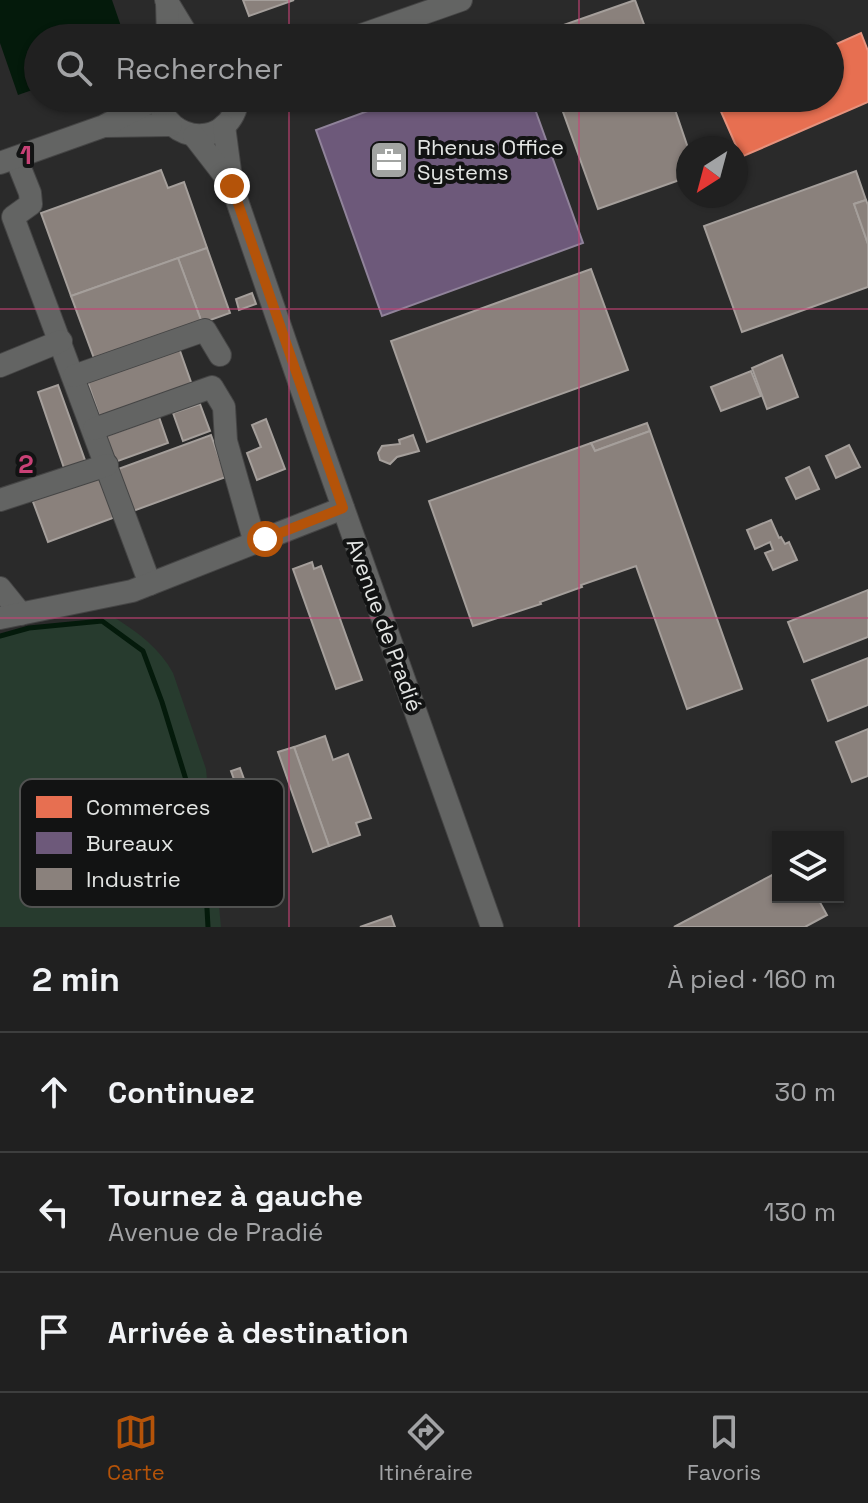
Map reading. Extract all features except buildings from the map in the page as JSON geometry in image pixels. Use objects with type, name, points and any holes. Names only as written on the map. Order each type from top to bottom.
[{"type":"street","points":[[393,24],[461,0]]},
{"type":"street","points":[[167,1],[168,24]]},
{"type":"street","points":[[167,1],[181,24]]},
{"type":"street","points":[[131,112],[104,126],[8,161],[30,193],[31,204],[13,217],[150,584]]},
{"type":"street","points":[[163,112],[171,125],[194,136],[215,132],[235,112]]},
{"type":"street","points":[[104,126],[171,125]]},
{"type":"street","name":"Avenue de Pradié","points":[[224,126],[232,186],[492,927]]},
{"type":"street","name":"Avenue de Pradié","points":[[194,136],[232,186]]},
{"type":"street","points":[[74,376],[205,330],[220,355]]},
{"type":"street","points":[[0,366],[61,341]]},
{"type":"street","points":[[94,429],[212,387],[224,407],[226,441],[255,543]]},
{"type":"street","points":[[0,500],[107,465]]},
{"type":"street","points":[[0,588],[10,616],[118,594],[343,508]]},
{"type":"shaded area","points":[[0,0],[112,0],[120,24],[24,24],[24,93],[18,95],[0,43]]},
{"type":"shaded area","points":[[115,618],[162,656],[173,673],[207,779],[20,779],[20,907],[219,907],[221,927],[0,927],[0,636],[59,623]]},
{"type":"waterway","points":[[0,636],[29,628],[102,621],[143,651],[186,779]]},
{"type":"waterway","points":[[207,907],[208,927]]},
{"type":"place","name":"Rhenus Office Systems","points":[[389,160]]},
{"type":"route","points":[[232,186],[343,508],[265,539]]}]
